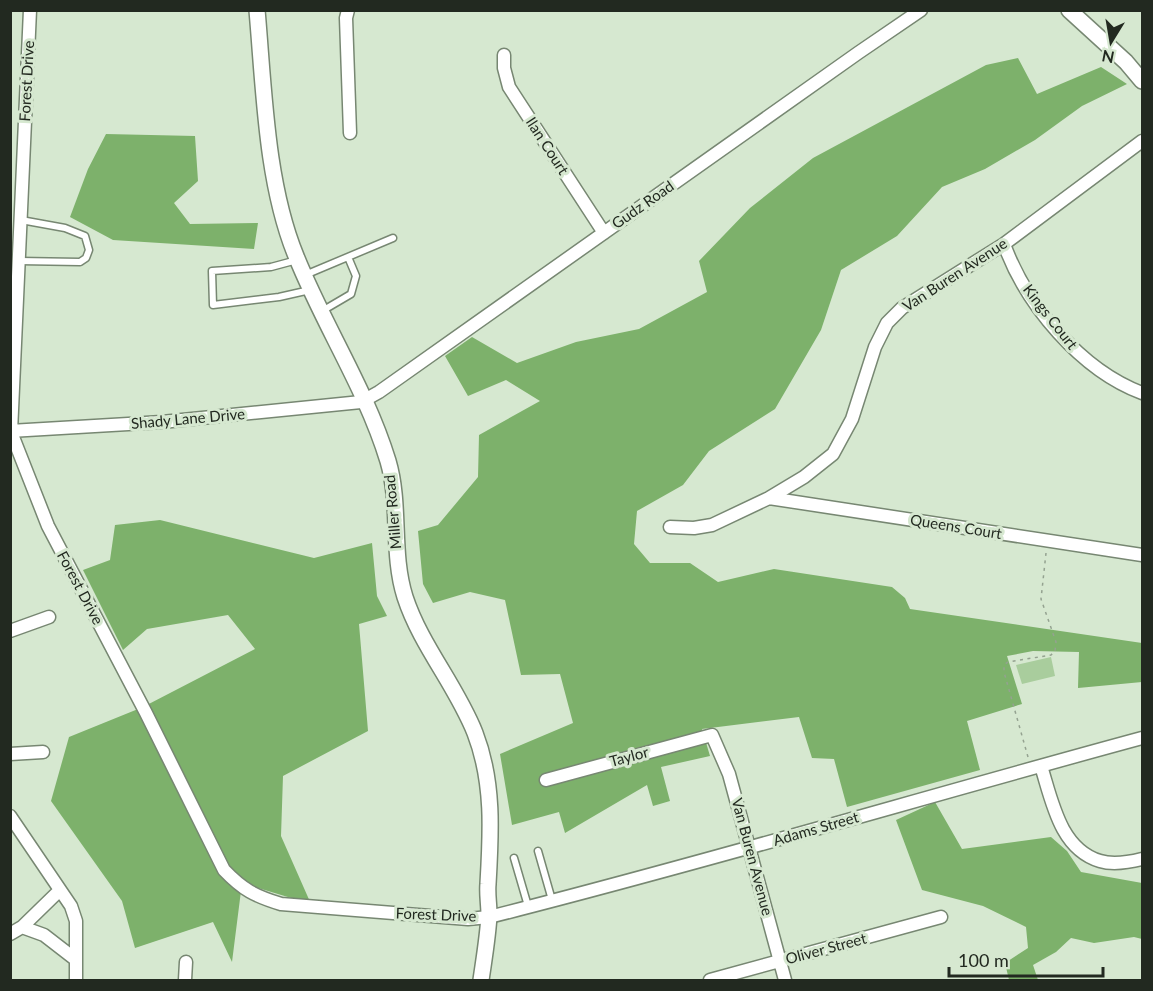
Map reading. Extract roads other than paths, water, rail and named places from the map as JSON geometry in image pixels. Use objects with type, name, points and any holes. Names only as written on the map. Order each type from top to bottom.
[{"type":"street","name":"Forest Drive","points":[[30,10],[11,431],[48,526],[146,713],[224,870],[240,887],[281,904],[457,918],[489,917]]},
{"type":"street","name":"Miller Road","points":[[256,10],[273,172],[284,223],[297,260],[365,400],[388,464],[394,495],[398,570],[405,597],[418,632],[462,706],[475,734],[482,759],[492,826],[488,887],[489,917],[481,981]]},
{"type":"street","points":[[348,10],[346,18],[350,133]]},
{"type":"street","name":"Gudz Road","points":[[365,400],[921,10]]},
{"type":"street","points":[[1069,10],[1126,62],[1143,81]]},
{"type":"street","name":"Ilan Court","points":[[504,54],[504,68],[509,87],[604,233]]},
{"type":"street","name":"Van Buren Avenue","points":[[670,527],[694,528],[712,525],[769,498],[804,477],[833,454],[852,419],[875,347],[887,323],[902,308],[1004,244],[1143,141]]},
{"type":"street","name":"Kings Court","points":[[1004,244],[1012,265],[1031,296],[1070,346],[1104,375],[1143,393]]},
{"type":"street","name":"Shady Lane Drive","points":[[11,431],[162,422],[336,406],[365,400]]},
{"type":"street","name":"Queens Court","points":[[769,498],[1143,555]]},
{"type":"street","points":[[10,631],[50,617]]},
{"type":"street","name":"Van Buren Avenue","points":[[712,735],[729,774],[785,981]]},
{"type":"street","name":"Taylor","points":[[546,780],[712,735]]},
{"type":"street","name":"Adams Street","points":[[489,917],[749,848],[1143,738]]},
{"type":"street","points":[[10,754],[43,752]]},
{"type":"street","points":[[1036,767],[1065,836],[1084,853],[1101,862],[1125,863],[1143,860]]},
{"type":"street","points":[[10,816],[71,906],[76,921],[76,981]]},
{"type":"street","points":[[10,934],[22,927],[60,890]]},
{"type":"street","name":"Oliver Street","points":[[710,981],[941,917]]},
{"type":"street","points":[[22,927],[44,935],[75,959]]},
{"type":"street","points":[[184,981],[186,962]]},
{"type":"lane","points":[[18,261],[80,262],[86,258],[89,250],[85,236],[65,228],[20,220]]},
{"type":"lane","points":[[297,260],[271,267],[212,271],[213,304],[279,297],[308,283],[348,257],[393,238]]},
{"type":"lane","points":[[322,311],[351,294],[356,276],[348,257]]},
{"type":"lane","points":[[538,851],[552,900]]},
{"type":"lane","points":[[514,858],[528,906]]}]
